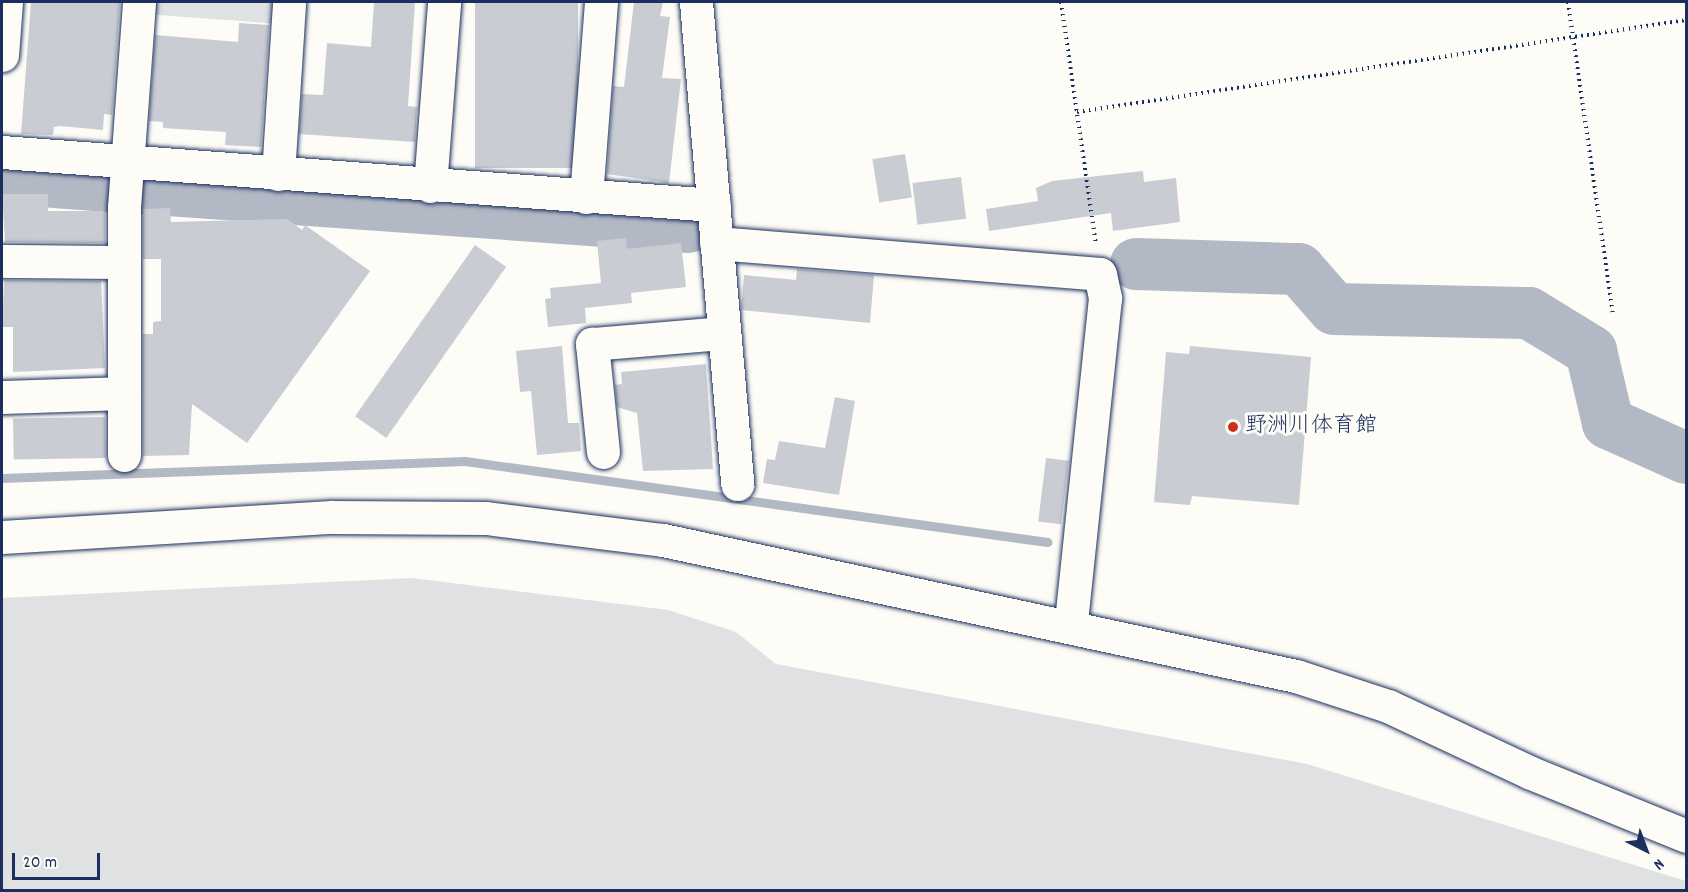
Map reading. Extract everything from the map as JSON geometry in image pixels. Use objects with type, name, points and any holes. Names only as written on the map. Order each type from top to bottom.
[{"type":"street","points":[[2,55],[6,2]]},
{"type":"street","points":[[124,455],[123,262],[127,164],[139,2]]},
{"type":"street","points":[[278,174],[289,2]]},
{"type":"street","points":[[430,186],[444,2]]},
{"type":"street","points":[[586,197],[601,2]]},
{"type":"street","points":[[696,2],[737,484]]},
{"type":"street","points":[[2,152],[127,164],[714,205]]},
{"type":"street","points":[[716,243],[1100,274],[1105,298],[1071,624]]},
{"type":"street","points":[[2,261],[123,262]]},
{"type":"street","points":[[603,452],[592,344],[723,333]]},
{"type":"street","points":[[2,397],[124,393]]},
{"type":"street","points":[[4,534],[331,517],[486,518],[663,540],[1071,624],[1296,676],[1375,701],[1531,773],[1686,836]]},
{"type":"path","points":[[1061,2],[1100,274]]},
{"type":"path","points":[[1568,2],[1613,315]]},
{"type":"path","points":[[1077,112],[1573,35],[1686,20]]},
{"type":"shaded area","points":[[146,2],[281,2],[279,24],[145,14]]},
{"type":"shaded area","points":[[412,578],[668,610],[736,632],[776,664],[1307,764],[1686,881],[1686,890],[2,890],[2,598]]},
{"type":"building","points":[[31,2],[120,2],[112,115],[104,114],[103,130],[60,126],[54,127],[53,135],[21,134]]},
{"type":"building","points":[[374,2],[415,2],[408,106],[417,107],[415,142],[299,134],[302,94],[323,95],[327,43],[371,47]]},
{"type":"building","points":[[475,2],[578,2],[578,168],[475,168]]},
{"type":"building","points":[[634,2],[663,2],[660,16],[670,17],[662,78],[681,79],[669,183],[607,174],[613,86],[624,87]]},
{"type":"building","points":[[239,23],[269,25],[261,147],[225,145],[226,132],[163,128],[163,122],[149,121],[155,35],[238,42]]},
{"type":"building","points":[[905,154],[912,197],[879,203],[872,159]]},
{"type":"building","points":[[1143,171],[1144,182],[1176,178],[1180,222],[1113,231],[1111,213],[989,231],[986,209],[1038,201],[1036,188],[1052,181]]},
{"type":"building","points":[[961,177],[966,219],[917,225],[912,183]]},
{"type":"building","points":[[2,194],[48,194],[48,211],[105,211],[105,243],[5,242]]},
{"type":"building","points":[[170,208],[171,222],[287,219],[302,230],[305,225],[370,271],[247,443],[192,404],[189,455],[143,456],[143,334],[153,334],[153,322],[161,321],[161,259],[143,259],[143,209]]},
{"type":"building","points":[[626,238],[627,249],[681,243],[686,287],[631,293],[632,303],[585,308],[586,323],[548,327],[545,299],[551,298],[550,288],[601,283],[597,241]]},
{"type":"building","points":[[475,245],[506,267],[386,438],[355,416]]},
{"type":"building","points":[[797,269],[874,275],[870,323],[741,310],[744,275],[796,280]]},
{"type":"building","points":[[4,280],[101,281],[105,368],[13,372],[13,327],[2,327]]},
{"type":"building","points":[[562,346],[568,423],[579,423],[581,451],[537,455],[531,391],[520,392],[516,351]]},
{"type":"building","name":"野洲川体育館","points":[[1190,346],[1311,357],[1299,505],[1192,496],[1190,505],[1154,502],[1166,352],[1189,354]]},
{"type":"building","points":[[706,364],[713,469],[643,471],[637,413],[617,407],[615,385],[622,384],[621,372]]},
{"type":"building","points":[[835,397],[855,401],[839,495],[763,483],[767,459],[775,460],[779,441],[825,448]]},
{"type":"building","points":[[105,417],[106,458],[14,460],[13,419]]},
{"type":"building","points":[[1046,458],[1069,461],[1061,524],[1038,522]]},
{"type":"waterway","points":[[2,178],[109,186]]},
{"type":"waterway","points":[[140,188],[689,227]]},
{"type":"waterway","points":[[1136,264],[1299,269],[1334,309],[1529,313],[1591,351],[1608,423],[1686,458]]},
{"type":"waterway","points":[[2,478],[465,461],[1047,542]]},
{"type":"place","name":"野洲川体育館","points":[[1233,427]]}]
